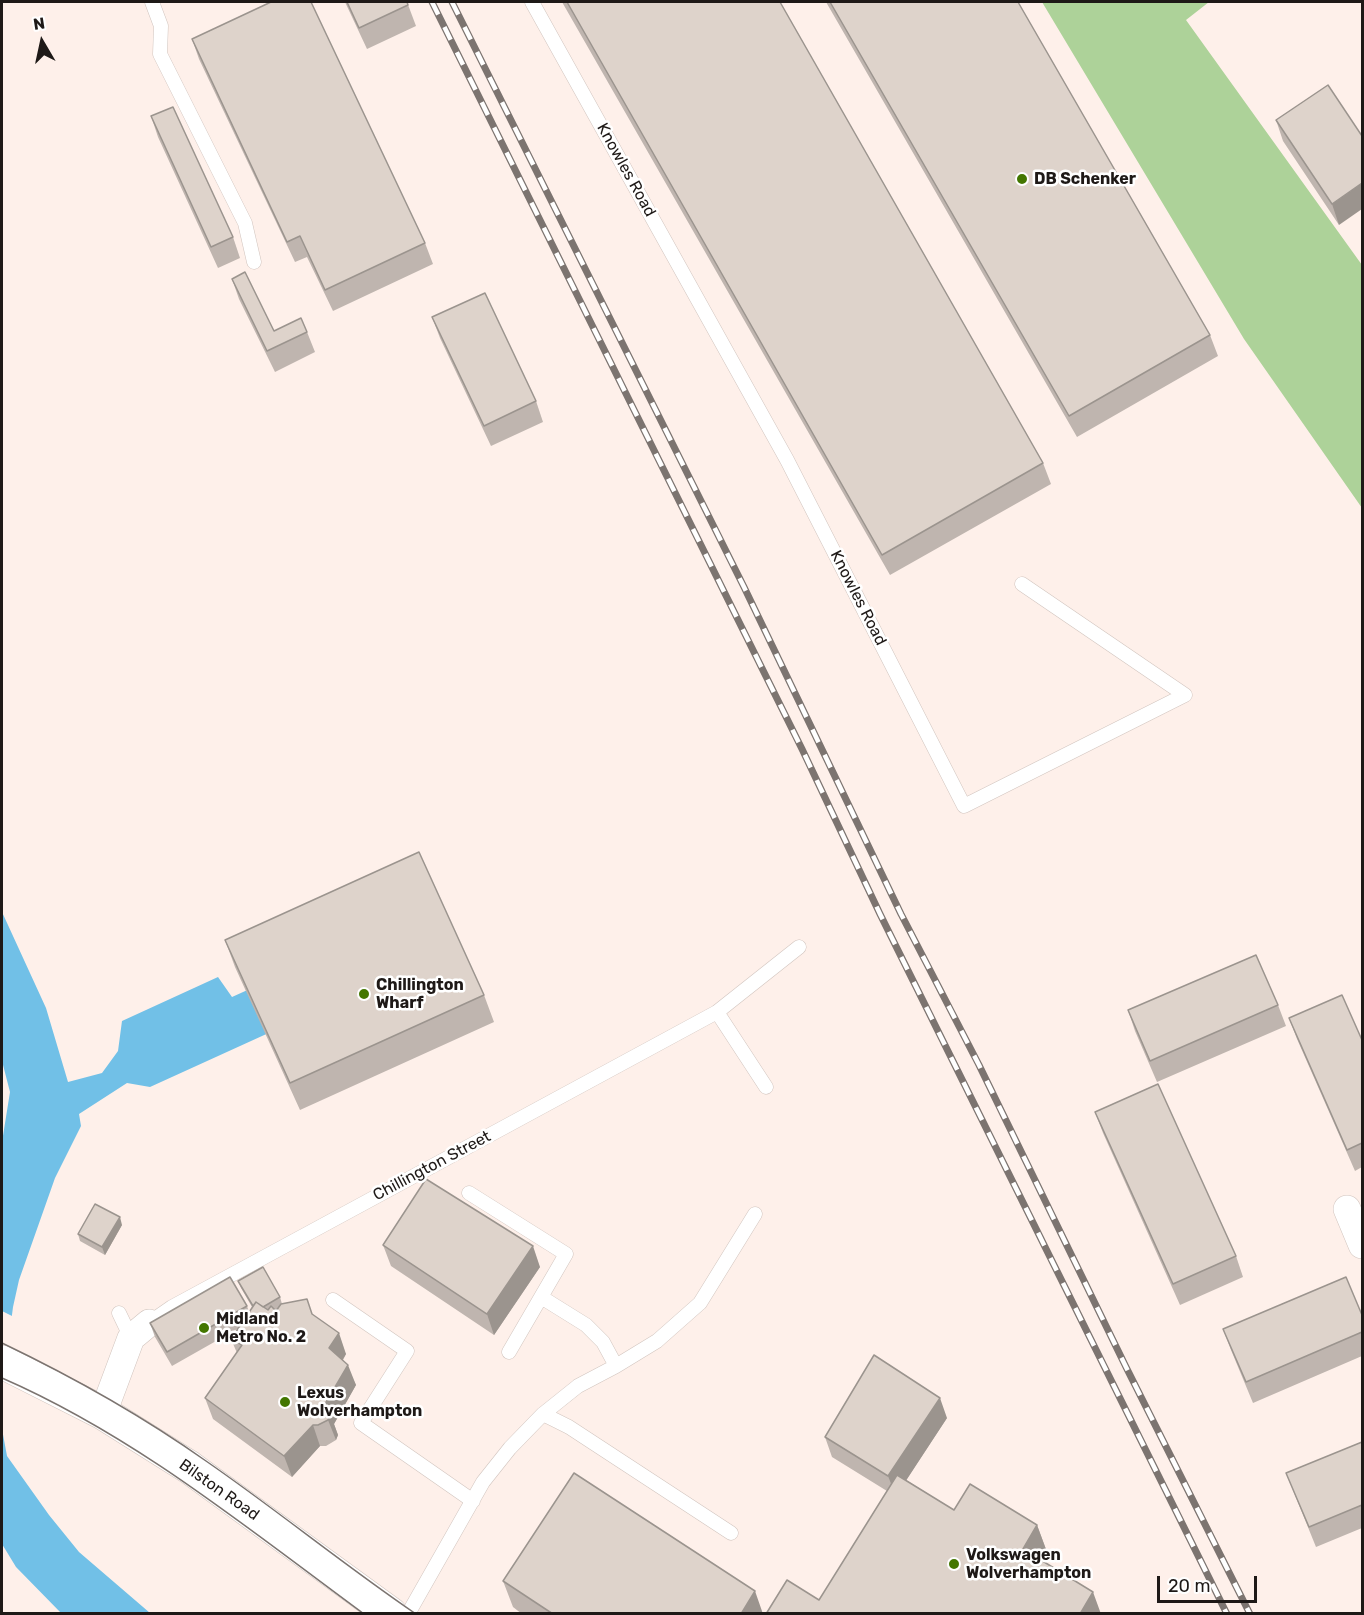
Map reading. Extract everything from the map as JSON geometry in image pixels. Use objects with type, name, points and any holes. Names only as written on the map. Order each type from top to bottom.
[{"type":"highway","name":"Bilston Road","points":[[2,1362],[103,1413],[189,1467],[391,1614]]},
{"type":"street","points":[[1347,1209],[1362,1245]]},
{"type":"street","points":[[103,1413],[140,1330]]},
{"type":"lane","points":[[152,2],[161,26],[160,54],[245,223],[254,262]]},
{"type":"lane","name":"Knowles Road","points":[[532,2],[787,460],[964,806],[1185,695],[1022,584]]},
{"type":"lane","name":"Chillington Street","points":[[140,1330],[172,1306],[717,1012],[799,947]]},
{"type":"lane","points":[[717,1012],[766,1087]]},
{"type":"lane","points":[[469,1193],[566,1254],[509,1352]]},
{"type":"lane","points":[[408,1614],[483,1482],[510,1448],[543,1414],[578,1386],[657,1341],[700,1303],[756,1214]]},
{"type":"lane","points":[[541,1297],[586,1325],[603,1342],[616,1366]]},
{"type":"lane","points":[[333,1300],[408,1351],[362,1423],[473,1501]]},
{"type":"lane","points":[[119,1313],[140,1330]]},
{"type":"lane","points":[[543,1414],[569,1427],[731,1533]]},
{"type":"green space","points":[[1042,2],[1209,2],[1186,20],[1362,265],[1362,508],[1244,339]]},
{"type":"water","points":[[2,912],[46,1008],[68,1082],[102,1073],[118,1051],[122,1021],[218,977],[232,997],[387,927],[407,970],[150,1087],[127,1083],[79,1114],[81,1126],[55,1178],[19,1280],[13,1307],[2,1393],[2,1142],[10,1092],[2,1061]]},
{"type":"water","points":[[2,1429],[7,1456],[49,1515],[79,1552],[150,1613],[61,1613],[16,1567],[2,1544]]},
{"type":"pier","points":[[2,1311],[14,1317],[2,1396]]},
{"type":"building","points":[[271,2],[311,2],[425,243],[325,290],[300,236],[287,242],[192,39]]},
{"type":"building","points":[[347,2],[407,2],[408,5],[359,28]]},
{"type":"building","points":[[567,2],[780,2],[1043,463],[882,555]]},
{"type":"building","name":"DB Schenker","points":[[830,2],[1018,2],[1210,335],[1069,416]]},
{"type":"building","points":[[1328,85],[1362,136],[1362,183],[1332,204],[1276,120]]},
{"type":"building","points":[[173,107],[233,237],[211,247],[151,116]]},
{"type":"building","points":[[245,272],[274,331],[301,318],[307,332],[267,351],[232,279]]},
{"type":"building","points":[[485,293],[536,401],[484,426],[432,317]]},
{"type":"building","name":"Chillington Wharf","points":[[419,852],[484,995],[290,1083],[225,940]]},
{"type":"building","points":[[1256,955],[1278,1005],[1150,1061],[1128,1010]]},
{"type":"building","points":[[1342,995],[1362,1040],[1362,1143],[1347,1150],[1289,1018]]},
{"type":"building","points":[[1158,1084],[1236,1256],[1173,1284],[1095,1112]]},
{"type":"building","points":[[426,1179],[533,1246],[487,1314],[383,1245]]},
{"type":"building","points":[[95,1204],[120,1217],[102,1247],[78,1234]]},
{"type":"building","points":[[263,1267],[280,1297],[263,1307],[256,1302],[253,1306],[238,1281]]},
{"type":"building","points":[[230,1277],[247,1306],[167,1352],[150,1323]]},
{"type":"building","points":[[1346,1277],[1362,1315],[1362,1332],[1246,1382],[1223,1329]]},
{"type":"building","name":"Lexus Wolverhampton","points":[[307,1299],[312,1314],[339,1333],[329,1348],[348,1365],[325,1404],[330,1414],[328,1420],[313,1425],[284,1456],[205,1398],[242,1345],[231,1339],[256,1302],[268,1310],[271,1306],[276,1311],[281,1304]]},
{"type":"building","points":[[874,1355],[940,1398],[888,1476],[825,1437]]},
{"type":"building","points":[[1362,1442],[1362,1505],[1309,1527],[1286,1473]]},
{"type":"building","points":[[574,1473],[755,1591],[741,1614],[553,1614],[503,1581]]},
{"type":"building","name":"Volkswagen Wolverhampton","points":[[897,1475],[954,1510],[970,1484],[1037,1525],[1023,1549],[1093,1592],[1080,1614],[766,1614],[787,1580],[819,1600]]},
{"type":"tram line","points":[[2,1343],[55,1369],[157,1428],[416,1614]]},
{"type":"tram line","points":[[2,1378],[51,1401],[144,1455],[233,1517],[364,1614]]},
{"type":"railway","points":[[432,2],[1227,1614]]},
{"type":"railway","points":[[452,2],[744,587],[901,914],[979,1065],[1126,1367],[1250,1614]]},
{"type":"place","name":"DB Schenker","points":[[1022,179]]},
{"type":"place","name":"Chillington Wharf","points":[[364,994]]},
{"type":"place","name":"Midland Metro No. 2","points":[[204,1328]]},
{"type":"place","name":"Lexus Wolverhampton","points":[[285,1402]]},
{"type":"place","name":"Volkswagen Wolverhampton","points":[[954,1564]]}]
